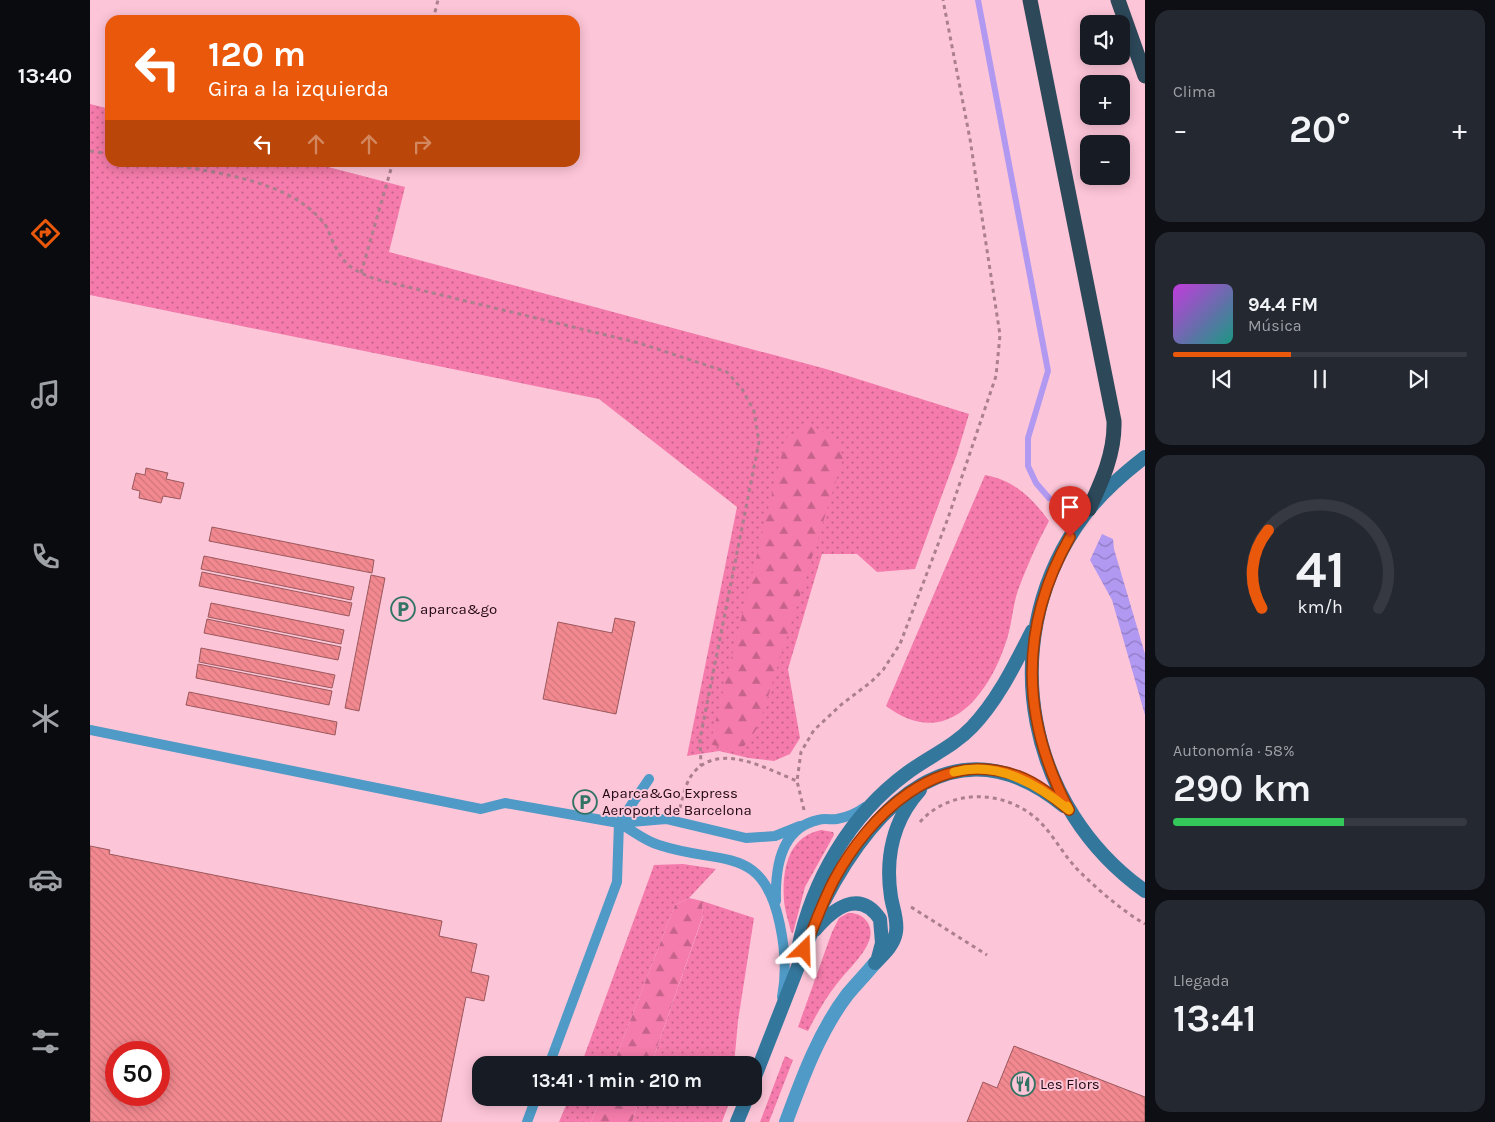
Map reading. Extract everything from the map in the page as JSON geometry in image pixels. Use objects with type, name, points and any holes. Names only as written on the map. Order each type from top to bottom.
[{"type":"highway","points":[[1030,0],[1114,421],[1114,438],[1110,458],[1089,509]]},
{"type":"highway","points":[[1118,0],[1145,76]]},
{"type":"main road","points":[[792,979],[802,930],[819,884],[840,843],[876,800],[908,772],[947,748],[971,728],[996,697],[1037,621],[1055,567],[1076,527],[1089,509],[1114,483],[1145,457]]},
{"type":"main road","points":[[1037,621],[1032,663],[1036,720],[1048,765],[1069,810],[1096,847],[1112,864],[1145,891]]},
{"type":"main road","points":[[762,1058],[792,979],[835,879],[866,833],[898,800],[929,780],[965,769],[1000,772],[1018,776],[1034,784],[1069,810]]},
{"type":"main road","points":[[876,964],[891,945],[896,931],[889,876],[893,838],[906,808],[929,780]]},
{"type":"main road","points":[[810,936],[834,911],[854,903],[865,905],[877,914],[882,926],[882,943],[876,964]]},
{"type":"main road","points":[[737,1122],[744,1106]]},
{"type":"street","points":[[786,1122],[807,1069],[828,1025],[847,995],[876,964]]},
{"type":"lane","points":[[90,730],[482,809],[505,803],[619,823],[666,819],[746,838],[758,839],[789,832],[821,819],[837,819],[854,814],[876,800]]},
{"type":"lane","points":[[552,1056],[617,882],[619,823],[649,779]]},
{"type":"lane","points":[[619,823],[658,845],[735,862],[750,868],[766,883],[776,907],[786,954],[783,992],[776,1023]]},
{"type":"lane","points":[[776,907],[780,858],[789,838],[805,824]]},
{"type":"lane","points":[[527,1122],[533,1106]]},
{"type":"path","points":[[434,15],[438,0]]},
{"type":"path","points":[[805,824],[797,781],[801,752],[814,730],[883,670],[900,644],[948,518],[996,376],[1000,335],[970,139],[942,0]]},
{"type":"path","points":[[90,151],[105,153]]},
{"type":"path","points":[[184,167],[233,176],[282,192],[306,206],[324,223],[338,252],[353,270],[375,279],[639,342],[727,372],[742,389],[754,411],[758,442],[700,739],[701,766]]},
{"type":"path","points":[[361,273],[391,167]]},
{"type":"path","points":[[677,816],[686,787],[694,772],[707,762],[732,758],[760,766],[797,781]]},
{"type":"path","points":[[916,826],[928,813],[964,797],[984,796],[1008,801],[1025,810],[1042,824],[1077,869],[1136,919],[1145,924]]},
{"type":"path","points":[[906,901],[921,914],[987,955]]},
{"type":"green space","points":[[90,104],[105,108],[105,167],[328,167],[405,187],[389,252],[826,369],[969,414],[957,454],[915,569],[877,572],[857,554],[822,554],[788,669],[800,738],[790,754],[774,761],[749,758],[719,751],[687,756],[737,507],[599,399],[90,295]]},
{"type":"green space","points":[[807,426],[831,436],[838,446],[843,459],[759,725],[744,746],[740,748],[729,749],[710,744],[786,438]]},
{"type":"green space","points":[[985,475],[1005,481],[1022,491],[1049,521],[1021,581],[1007,638],[997,665],[987,684],[960,713],[944,721],[926,723],[907,718],[886,706]]},
{"type":"green space","points":[[821,830],[833,832],[834,835],[805,887],[793,933],[791,932],[784,901],[786,867],[794,848],[801,840]]},
{"type":"green space","points":[[683,864],[716,869],[689,898],[675,905],[616,1056],[584,1056],[654,865]]},
{"type":"green space","points":[[689,898],[702,901],[703,915],[654,1056],[616,1056],[675,905]]},
{"type":"green space","points":[[702,901],[754,918],[738,1021],[735,1056],[654,1056],[703,916]]},
{"type":"green space","points":[[848,913],[859,915],[867,921],[871,930],[869,941],[859,958],[828,996],[808,1031],[798,1027],[832,932],[839,918]]},
{"type":"green space","points":[[785,1056],[793,1060],[769,1122],[760,1122]]},
{"type":"green space","points":[[566,1106],[598,1106],[591,1122],[559,1122]]},
{"type":"green space","points":[[598,1106],[637,1106],[632,1122],[591,1122]]},
{"type":"green space","points":[[637,1106],[728,1106],[722,1122],[632,1122]]},
{"type":"water","points":[[1102,534],[1113,539],[1114,549],[1145,654],[1145,715],[1112,600],[1090,560]]},
{"type":"building","points":[[146,468],[168,473],[166,479],[184,483],[180,499],[163,496],[161,503],[139,498],[140,491],[132,489],[136,473],[145,475]]},
{"type":"building","points":[[212,527],[374,560],[372,573],[209,541]]},
{"type":"building","points":[[204,556],[354,587],[351,600],[201,569]]},
{"type":"building","points":[[202,572],[352,603],[349,616],[199,586]]},
{"type":"building","points":[[371,575],[385,578],[359,711],[345,708]]},
{"type":"building","points":[[211,603],[344,630],[341,644],[208,617]]},
{"type":"building","points":[[615,618],[635,622],[616,714],[543,699],[558,622],[612,633]]},
{"type":"building","points":[[207,619],[341,647],[338,660],[204,633]]},
{"type":"building","points":[[201,648],[335,675],[332,688],[199,662]]},
{"type":"building","points":[[198,664],[332,691],[329,705],[196,678]]},
{"type":"building","points":[[189,692],[337,722],[335,735],[186,705]]},
{"type":"building","points":[[90,846],[110,850],[109,854],[442,921],[439,936],[477,944],[471,972],[489,976],[484,1001],[466,997],[441,1122],[90,1122]]},
{"type":"building","points":[[1014,1046],[1145,1097],[1145,1122],[967,1122],[983,1082],[997,1088]]},
{"type":"waterway","points":[[978,0],[1048,371],[1028,438],[1028,466],[1036,483],[1049,498]]},
{"type":"slow traffic","points":[[954,772],[965,769],[981,769],[1018,776],[1034,784],[1069,810],[1067,806]]},
{"type":"place","name":"aparca&go","points":[[403,609]]},
{"type":"place","name":"Aparca&Go Express Aeroport de Barcelona","points":[[585,802]]},
{"type":"place","name":"Les Flors","points":[[1023,1084]]},
{"type":"route","points":[[804,950],[835,879],[866,833],[898,800],[933,778],[965,769],[981,769],[1018,776],[1034,784],[1069,810],[1056,786],[1041,743],[1032,696],[1032,663],[1037,621],[1046,589],[1070,537]]}]
